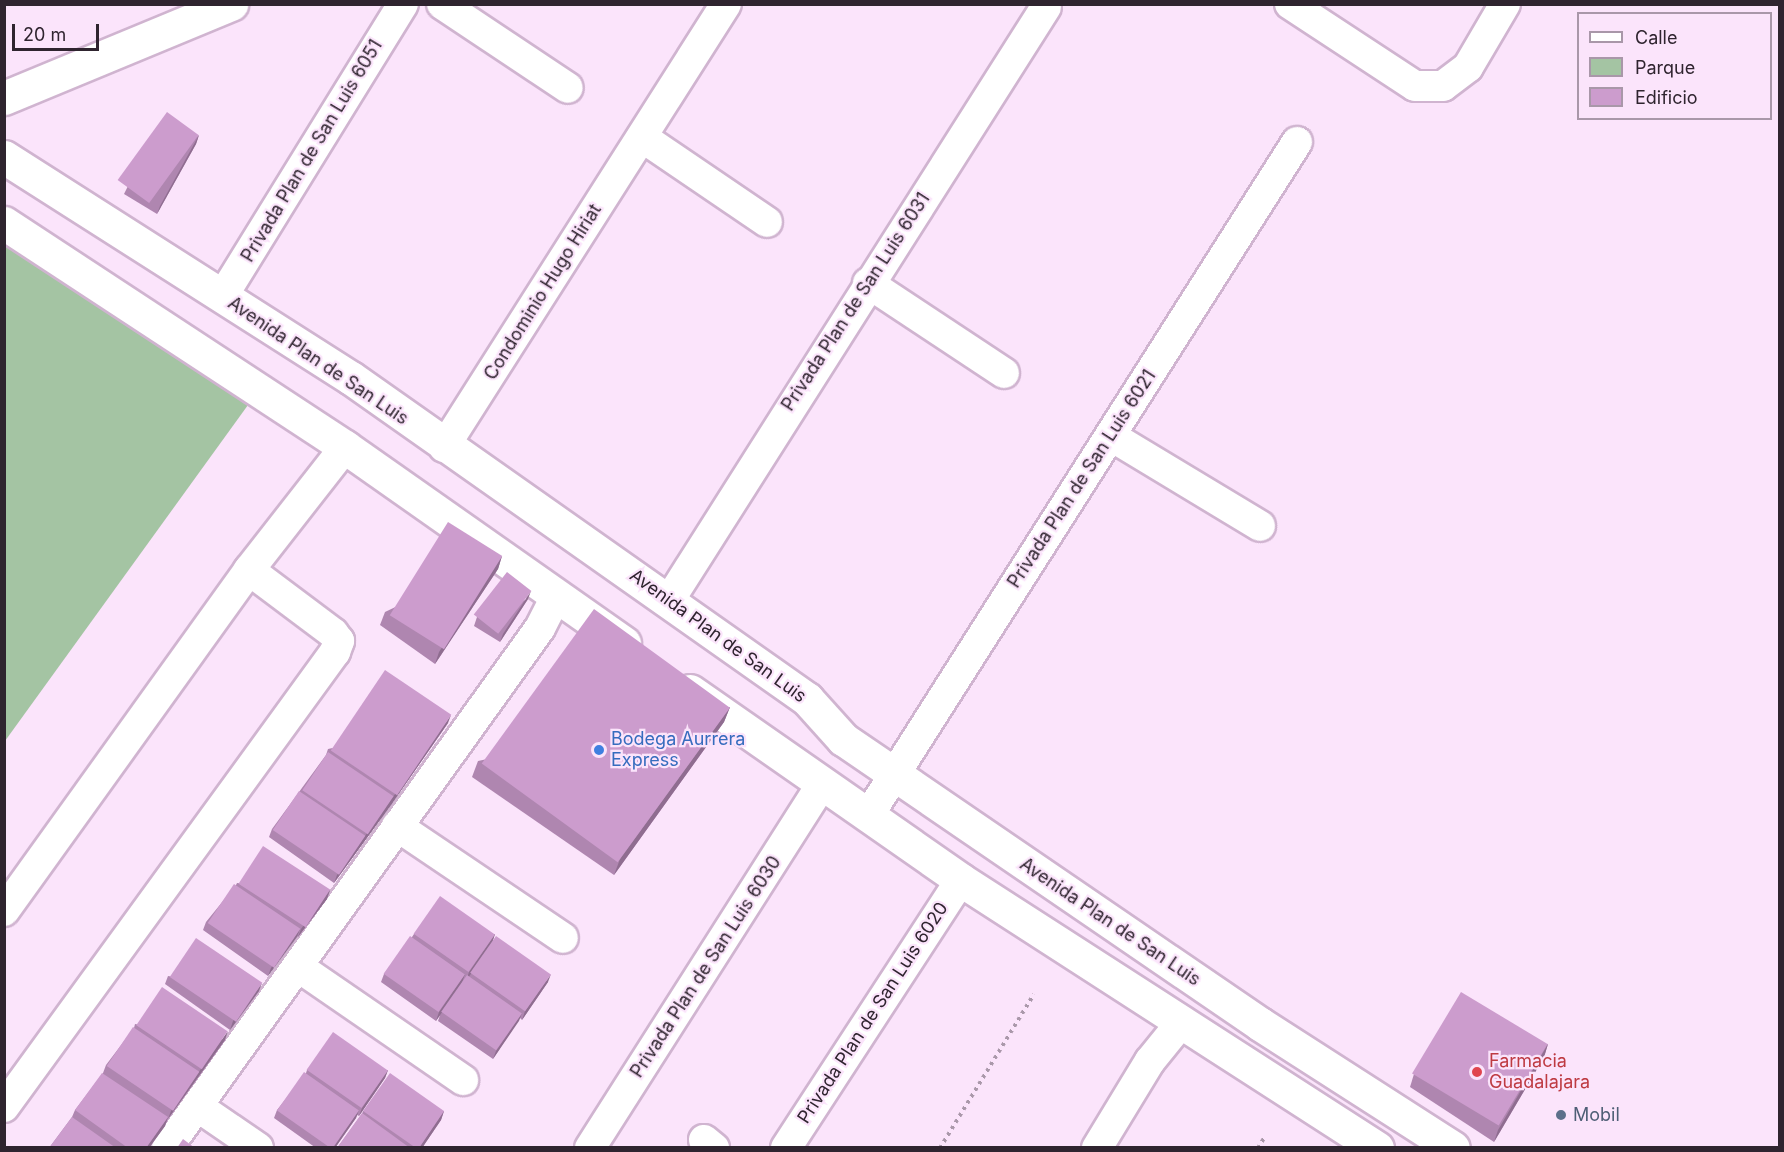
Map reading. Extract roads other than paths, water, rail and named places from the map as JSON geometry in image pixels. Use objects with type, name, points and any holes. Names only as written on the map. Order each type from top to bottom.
[{"type":"street","points":[[4,98],[231,4]]},
{"type":"street","name":"Privada Plan de San Luis 6051","points":[[222,297],[402,4]]},
{"type":"street","points":[[442,4],[568,88]]},
{"type":"street","name":"Condominio Hugo Hiriat","points":[[444,447],[726,4]]},
{"type":"street","points":[[1290,4],[1415,86],[1443,86],[1468,67],[1505,4]]},
{"type":"street","name":"Privada Plan de San Luis 6031","points":[[670,599],[868,283],[1046,7]]},
{"type":"street","points":[[642,136],[767,222]]},
{"type":"street","name":"Privada Plan de San Luis 6021","points":[[868,816],[1297,142]]},
{"type":"street","name":"Avenida Plan de San Luis","points":[[4,157],[351,378],[444,447],[670,599],[807,699],[843,739],[1260,1024],[1453,1148]]},
{"type":"street","points":[[4,223],[345,447],[557,595],[821,786],[1180,1024],[1377,1148]]},
{"type":"street","points":[[868,283],[1005,373]]},
{"type":"street","points":[[1111,436],[1260,526]]},
{"type":"street","points":[[4,910],[249,570],[345,447]]},
{"type":"street","points":[[4,1107],[335,652],[339,641],[333,633],[249,570]]},
{"type":"street","points":[[167,1148],[300,968],[397,826],[540,628],[557,595]]},
{"type":"street","name":"Privada Plan de San Luis 6030","points":[[590,1148],[821,786]]},
{"type":"street","points":[[397,826],[563,938]]},
{"type":"street","name":"Privada Plan de San Luis 6020","points":[[786,1148],[961,880]]},
{"type":"street","points":[[300,968],[463,1080]]},
{"type":"street","points":[[1097,1148],[1150,1060],[1180,1024]]},
{"type":"street","points":[[197,1106],[258,1148]]},
{"type":"place","name":"Bodega Aurrera Express","points":[[599,750]]},
{"type":"place","name":"Farmacia Guadalajara","points":[[1477,1072]]},
{"type":"place","name":"Mobil","points":[[1561,1115]]}]
